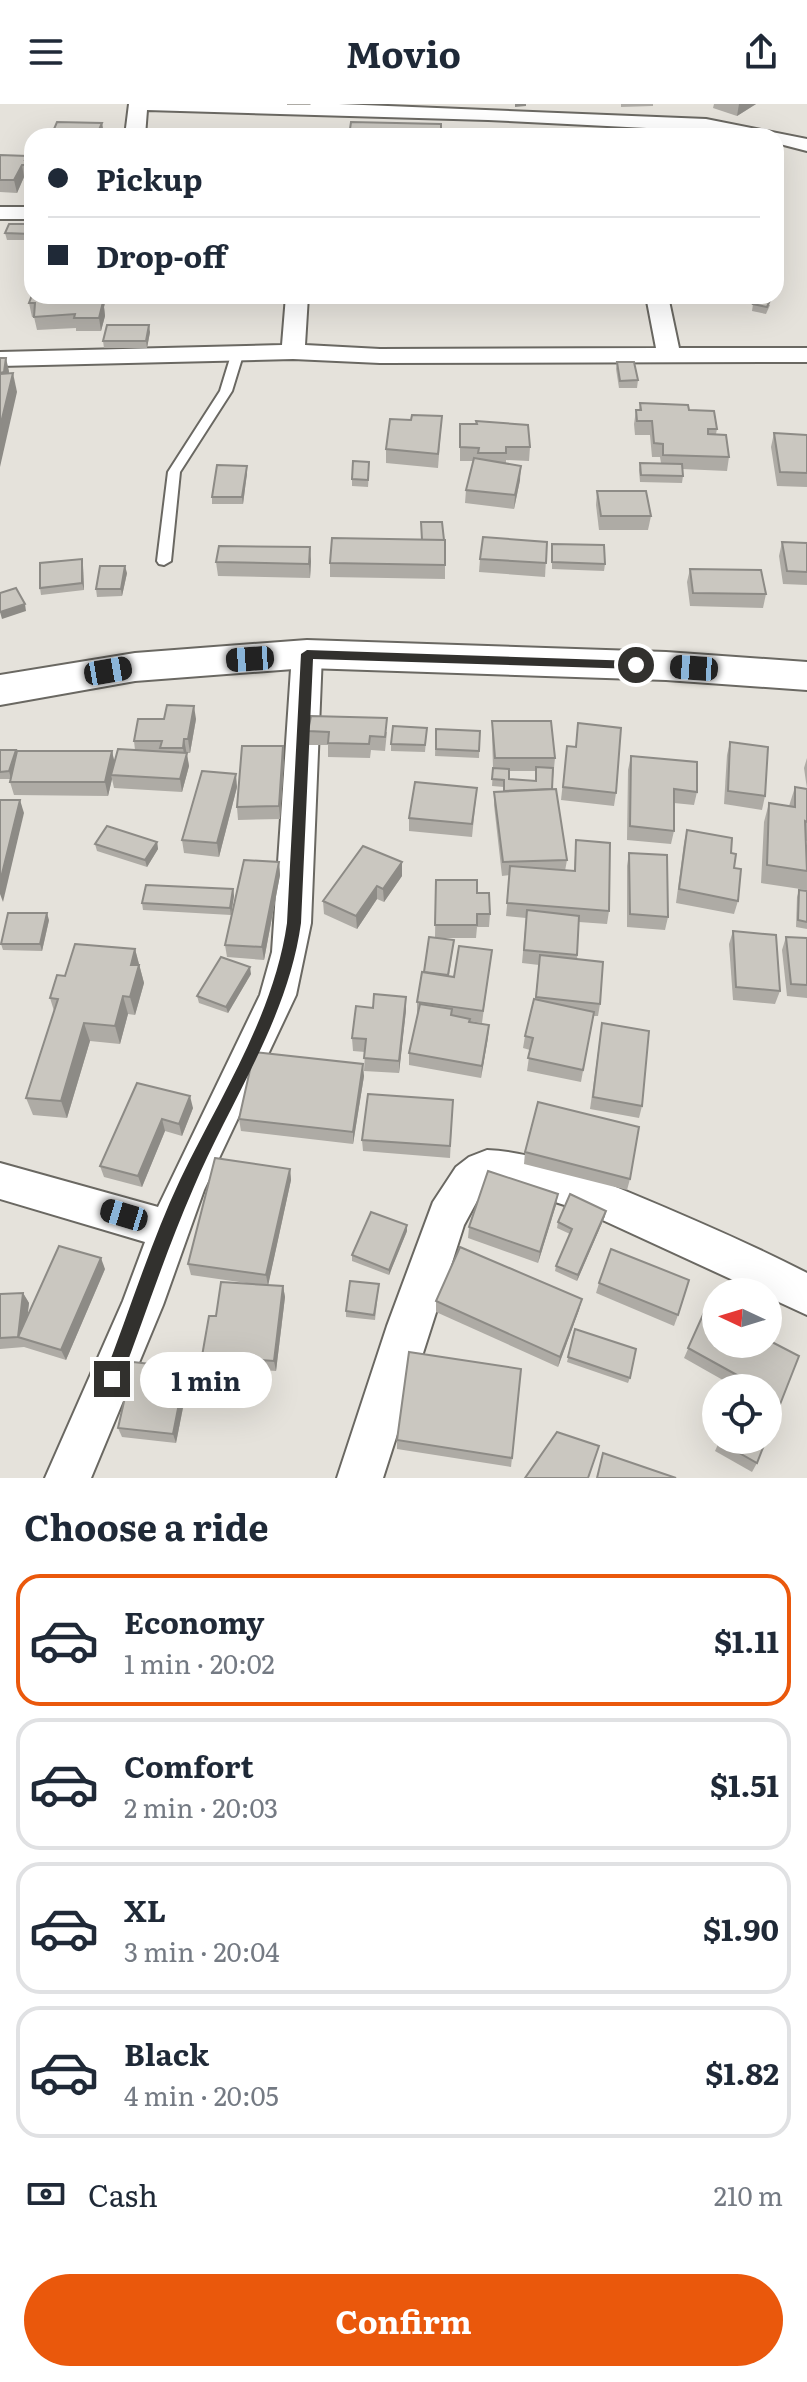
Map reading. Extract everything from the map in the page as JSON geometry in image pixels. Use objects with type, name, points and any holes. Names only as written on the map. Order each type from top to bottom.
[{"type":"main road","points":[[0,690],[135,667],[307,654],[666,666],[807,676]]},
{"type":"street","points":[[136,128],[141,104],[303,111],[319,127],[349,112],[488,109],[725,128]]},
{"type":"street","points":[[601,120],[610,128]]},
{"type":"street","points":[[784,139],[807,145]]},
{"type":"street","points":[[0,213],[24,213]]},
{"type":"street","points":[[293,352],[296,304]]},
{"type":"street","points":[[659,304],[669,355]]},
{"type":"street","points":[[0,359],[293,352],[380,356],[807,355]]},
{"type":"street","points":[[68,1478],[142,1305],[168,1229],[278,995],[294,923],[307,654]]},
{"type":"street","points":[[360,1478],[414,1311],[457,1197],[470,1179],[487,1168],[502,1166],[540,1178],[666,1226],[771,1274],[807,1295]]},
{"type":"street","points":[[0,1181],[168,1229]]},
{"type":"lane","points":[[164,561],[174,472],[226,391],[237,355]]},
{"type":"building","points":[[57,122],[102,123],[100,128],[54,128]]},
{"type":"building","points":[[351,122],[441,124],[441,128],[350,128]]},
{"type":"building","points":[[0,155],[24,156],[24,165],[14,180],[0,180]]},
{"type":"building","points":[[9,224],[24,224],[24,234],[5,233]]},
{"type":"building","points":[[35,304],[102,304],[99,318],[74,318],[75,314],[34,317]]},
{"type":"building","points":[[107,325],[149,325],[146,341],[103,341]]},
{"type":"building","points":[[0,358],[6,358],[4,372],[0,373]]},
{"type":"building","points":[[617,362],[634,362],[638,380],[620,381]]},
{"type":"building","points":[[13,373],[0,427],[0,374]]},
{"type":"building","points":[[640,403],[688,405],[689,410],[714,411],[717,429],[708,429],[708,434],[726,435],[729,457],[663,455],[663,444],[654,443],[652,421],[637,421],[636,410],[641,410]]},
{"type":"building","points":[[412,415],[442,416],[438,454],[386,449],[390,419],[411,420]]},
{"type":"building","points":[[476,421],[528,425],[530,447],[506,447],[506,453],[478,453],[479,448],[460,447],[460,424],[477,424]]},
{"type":"building","points":[[774,433],[807,435],[807,473],[780,472]]},
{"type":"building","points":[[474,458],[521,466],[515,495],[466,490]]},
{"type":"building","points":[[353,461],[369,462],[368,480],[352,479]]},
{"type":"building","points":[[640,463],[682,464],[683,476],[641,475]]},
{"type":"building","points":[[217,465],[247,466],[242,497],[212,497]]},
{"type":"building","points":[[597,491],[646,491],[651,516],[601,516]]},
{"type":"building","points":[[421,522],[442,522],[444,540],[422,540]]},
{"type":"building","points":[[483,537],[547,542],[546,563],[480,559]]},
{"type":"building","points":[[332,538],[445,540],[445,565],[330,563]]},
{"type":"building","points":[[782,542],[807,543],[807,572],[787,571]]},
{"type":"building","points":[[552,544],[604,545],[605,564],[552,562]]},
{"type":"building","points":[[219,546],[310,547],[309,564],[216,562]]},
{"type":"building","points":[[82,559],[82,583],[40,588],[40,563]]},
{"type":"building","points":[[100,566],[125,566],[121,589],[96,589]]},
{"type":"building","points":[[690,569],[761,570],[766,594],[693,593]]},
{"type":"building","points":[[16,588],[25,604],[0,612],[0,593]]},
{"type":"building","points":[[167,705],[194,706],[188,739],[184,739],[183,748],[160,748],[162,741],[134,741],[138,719],[164,719]]},
{"type":"building","points":[[311,716],[387,718],[385,737],[370,736],[369,744],[328,743],[329,732],[308,731]]},
{"type":"building","points":[[492,721],[551,721],[555,758],[495,758]]},
{"type":"building","points":[[578,723],[621,728],[616,793],[563,787],[567,746],[576,747]]},
{"type":"building","points":[[393,726],[427,728],[425,745],[391,744]]},
{"type":"building","points":[[436,729],[480,731],[479,751],[436,749]]},
{"type":"building","points":[[730,742],[768,747],[765,796],[728,791]]},
{"type":"building","points":[[242,746],[283,746],[279,806],[237,807]]},
{"type":"building","points":[[118,749],[187,753],[180,779],[111,775]]},
{"type":"building","points":[[0,750],[16,750],[9,771],[0,772]]},
{"type":"building","points":[[17,751],[112,751],[105,782],[10,782]]},
{"type":"building","points":[[631,756],[697,762],[697,792],[674,789],[674,831],[630,826]]},
{"type":"building","points":[[536,767],[553,768],[552,789],[504,791],[504,780],[492,779],[493,768],[509,769],[509,779],[536,781]]},
{"type":"building","points":[[202,771],[236,774],[217,843],[182,840]]},
{"type":"building","points":[[415,782],[477,788],[472,824],[409,818]]},
{"type":"building","points":[[795,787],[807,789],[807,871],[767,865],[769,803],[795,807]]},
{"type":"building","points":[[556,789],[567,860],[503,862],[494,792]]},
{"type":"building","points":[[0,800],[20,800],[0,882]]},
{"type":"building","points":[[107,826],[157,842],[145,860],[95,844]]},
{"type":"building","points":[[687,830],[732,838],[731,853],[736,854],[734,868],[741,869],[738,901],[679,889]]},
{"type":"building","points":[[576,840],[610,843],[609,911],[507,903],[510,866],[575,871]]},
{"type":"building","points":[[363,846],[402,862],[383,889],[377,886],[356,916],[323,901]]},
{"type":"building","points":[[629,853],[667,855],[668,917],[630,914]]},
{"type":"building","points":[[244,860],[279,862],[262,947],[225,945]]},
{"type":"building","points":[[436,880],[477,880],[477,893],[489,893],[490,914],[477,914],[477,925],[435,925]]},
{"type":"building","points":[[146,885],[233,889],[230,908],[142,903]]},
{"type":"building","points":[[799,890],[807,891],[807,922],[798,920]]},
{"type":"building","points":[[527,910],[579,916],[577,955],[524,950]]},
{"type":"building","points":[[8,913],[47,913],[40,944],[1,944]]},
{"type":"building","points":[[733,931],[776,935],[780,991],[736,987]]},
{"type":"building","points":[[429,937],[454,940],[448,975],[424,972]]},
{"type":"building","points":[[786,937],[807,938],[807,985],[791,984]]},
{"type":"building","points":[[75,944],[135,949],[131,965],[139,965],[130,997],[123,996],[115,1026],[84,1023],[61,1101],[26,1098],[58,999],[50,998],[57,975],[65,976]]},
{"type":"building","points":[[459,946],[492,950],[483,1011],[417,1002],[422,972],[454,977]]},
{"type":"building","points":[[540,955],[603,962],[600,1004],[536,997]]},
{"type":"building","points":[[221,957],[250,967],[226,1007],[197,996]]},
{"type":"building","points":[[374,994],[406,997],[399,1061],[364,1058],[366,1039],[352,1038],[356,1006],[373,1008]]},
{"type":"building","points":[[534,999],[594,1012],[583,1070],[528,1058],[533,1038],[525,1036]]},
{"type":"building","points":[[420,1004],[452,1009],[451,1015],[489,1025],[482,1066],[409,1053]]},
{"type":"building","points":[[602,1023],[649,1031],[642,1106],[593,1097]]},
{"type":"building","points":[[254,1052],[363,1064],[353,1132],[239,1119]]},
{"type":"building","points":[[137,1083],[190,1096],[179,1124],[162,1119],[138,1176],[100,1166]]},
{"type":"building","points":[[368,1094],[453,1100],[450,1146],[362,1140]]},
{"type":"building","points":[[538,1102],[639,1127],[630,1179],[525,1152]]},
{"type":"building","points":[[215,1158],[290,1169],[266,1275],[188,1264]]},
{"type":"building","points":[[488,1171],[558,1194],[540,1252],[469,1227]]},
{"type":"building","points":[[570,1194],[606,1211],[578,1275],[556,1266],[572,1229],[558,1222]]},
{"type":"building","points":[[371,1212],[407,1225],[389,1270],[352,1255]]},
{"type":"building","points":[[59,1246],[101,1258],[61,1350],[18,1337]]},
{"type":"building","points":[[460,1247],[582,1299],[560,1357],[436,1301]]},
{"type":"building","points":[[611,1249],[689,1280],[678,1315],[599,1283]]},
{"type":"building","points":[[350,1281],[379,1284],[374,1315],[346,1311]]},
{"type":"building","points":[[221,1282],[283,1286],[274,1361],[202,1356],[209,1316],[216,1316]]},
{"type":"building","points":[[23,1293],[18,1337],[0,1338],[0,1294]]},
{"type":"building","points":[[702,1317],[702,1356],[688,1348]]},
{"type":"building","points":[[575,1329],[636,1349],[630,1378],[568,1357]]},
{"type":"building","points":[[782,1347],[799,1356],[782,1399],[782,1374],[735,1374],[706,1358],[782,1358]]},
{"type":"building","points":[[409,1352],[521,1369],[512,1458],[397,1440]]},
{"type":"building","points":[[133,1362],[186,1368],[173,1434],[118,1428]]},
{"type":"building","points":[[557,1432],[599,1446],[588,1478],[525,1478]]},
{"type":"building","points":[[603,1453],[676,1478],[597,1478]]},
{"type":"building","points":[[741,1454],[761,1454],[757,1463]]},
{"type":"route","points":[[112,1379],[185,1187],[278,995],[290,952],[307,654],[636,665]]}]
